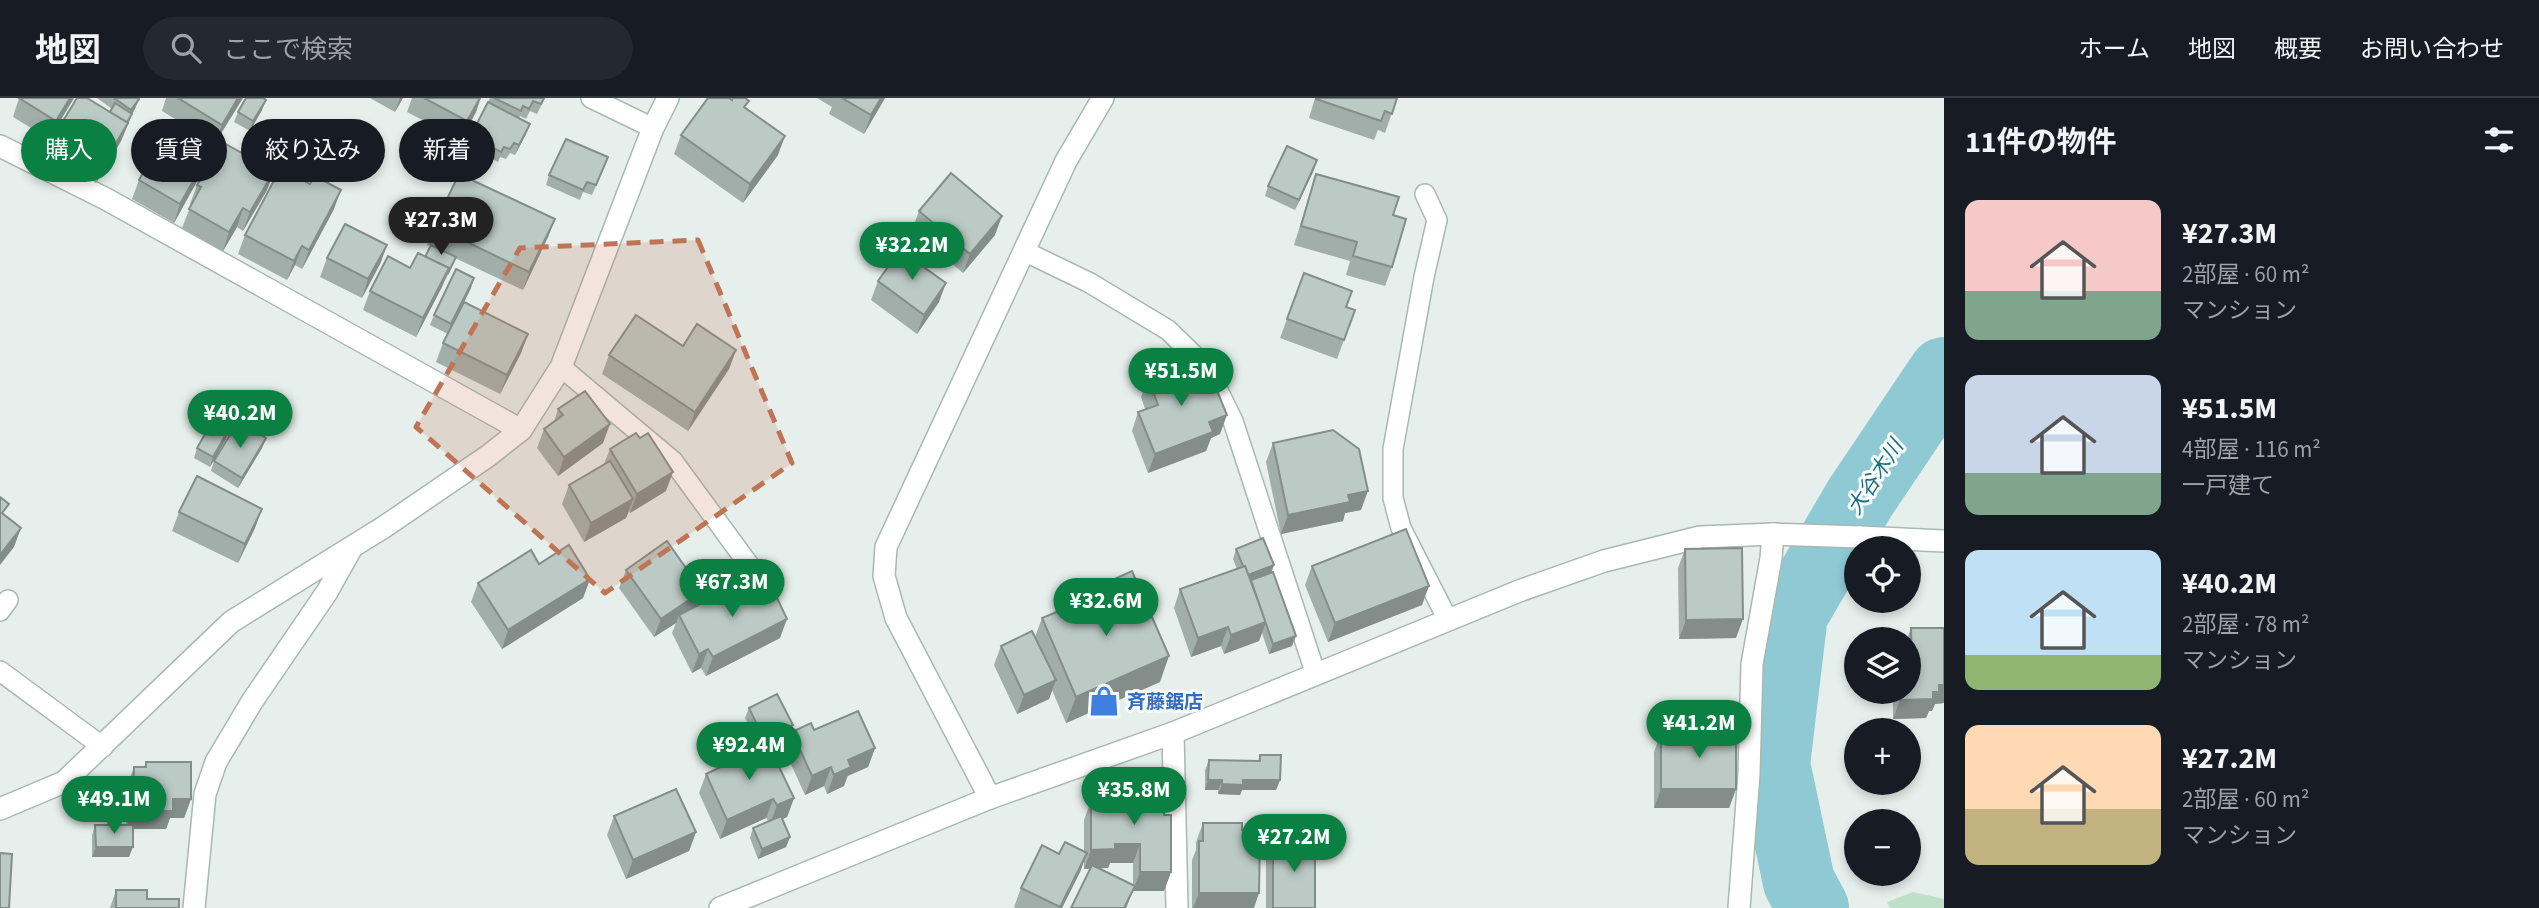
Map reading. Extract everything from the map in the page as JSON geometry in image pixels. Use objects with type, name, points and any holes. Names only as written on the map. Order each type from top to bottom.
[{"type":"street","points":[[0,809],[64,782],[231,622],[352,547],[488,456],[521,430],[561,367],[653,128],[668,98]]},
{"type":"street","points":[[990,798],[896,618],[884,576],[886,547],[1066,161],[1103,98]]},
{"type":"street","points":[[0,146],[106,199],[521,430]]},
{"type":"street","points":[[1739,908],[1749,774],[1752,664],[1773,534]]},
{"type":"street","points":[[720,908],[990,798],[1173,733],[1519,591],[1604,561],[1700,537],[1812,534],[1944,541]]},
{"type":"street","points":[[194,908],[205,794],[216,762],[253,700],[327,592],[352,547]]},
{"type":"street","points":[[1173,733],[1177,908]]},
{"type":"lane","points":[[591,98],[653,128]]},
{"type":"lane","points":[[1425,194],[1437,220],[1424,276],[1393,449],[1393,498],[1401,527],[1448,620]]},
{"type":"lane","points":[[1024,251],[1090,282],[1168,330],[1207,368],[1233,421],[1316,675]]},
{"type":"lane","points":[[561,367],[673,461],[763,584]]},
{"type":"lane","points":[[0,671],[103,747]]},
{"type":"highlighted area","points":[[698,240],[792,463],[605,593],[416,427],[520,248]]},
{"type":"green space","points":[[1913,892],[1944,899],[1944,908],[1890,908],[1887,902]]},
{"type":"building","points":[[19,98],[70,98],[57,119],[53,119]]},
{"type":"building","points":[[77,98],[87,98],[128,123],[117,141],[117,119],[64,119]]},
{"type":"building","points":[[114,98],[137,98],[139,99],[131,110]]},
{"type":"building","points":[[178,98],[238,98],[226,119],[212,119]]},
{"type":"building","points":[[246,98],[266,100],[254,119],[238,112]]},
{"type":"building","points":[[424,98],[480,98],[468,119]]},
{"type":"building","points":[[494,98],[544,98],[541,104],[533,101],[529,109],[523,106],[521,111]]},
{"type":"building","points":[[708,98],[745,98],[749,101],[744,107],[785,136],[750,184],[681,135]]},
{"type":"building","points":[[842,98],[881,98],[871,115]]},
{"type":"building","points":[[1316,98],[1397,98],[1392,114],[1385,111],[1381,121]]},
{"type":"building","points":[[488,102],[530,124],[519,145],[514,143],[510,149],[504,147],[501,152],[495,149],[495,119],[479,119]]},
{"type":"building","points":[[115,103],[132,114],[127,122],[110,112]]},
{"type":"building","points":[[566,139],[608,157],[596,185],[587,182],[583,190],[549,175]]},
{"type":"building","points":[[227,145],[241,153],[241,182],[268,182],[250,212],[243,208],[229,232],[189,209],[201,187],[197,185],[199,182],[227,182]]},
{"type":"building","points":[[1287,146],[1317,160],[1299,200],[1268,186]]},
{"type":"building","points":[[951,173],[1002,216],[970,254],[919,211]]},
{"type":"building","points":[[1316,174],[1399,197],[1393,215],[1406,219],[1392,267],[1353,256],[1357,242],[1301,226]]},
{"type":"building","points":[[142,182],[193,182],[180,204]]},
{"type":"building","points":[[273,182],[326,182],[341,190],[309,250],[302,246],[294,261],[245,235]]},
{"type":"building","points":[[455,182],[476,182],[555,219],[529,272],[434,226]]},
{"type":"building","points":[[345,224],[387,245],[368,279],[327,258]]},
{"type":"building","points":[[431,245],[456,257],[448,273],[449,268],[425,257]]},
{"type":"building","points":[[900,250],[946,283],[924,315],[878,281]]},
{"type":"building","points":[[418,253],[449,268],[423,318],[370,291],[388,256],[410,268]]},
{"type":"building","points":[[456,269],[474,278],[451,324],[434,315]]},
{"type":"building","points":[[1304,273],[1352,291],[1346,307],[1355,310],[1344,340],[1287,319]]},
{"type":"building","points":[[464,302],[528,334],[507,375],[443,343]]},
{"type":"building","points":[[636,315],[683,346],[697,324],[736,350],[695,412],[609,355]]},
{"type":"building","points":[[1191,362],[1195,374],[1208,369],[1227,415],[1209,422],[1213,432],[1155,454],[1138,412],[1158,405],[1148,378]]},
{"type":"building","points":[[585,391],[610,424],[564,457],[544,429],[563,415],[558,409]]},
{"type":"building","points":[[213,420],[229,429],[213,457],[197,448]]},
{"type":"building","points":[[238,422],[266,438],[242,478],[214,461]]},
{"type":"building","points":[[1333,430],[1359,449],[1368,491],[1348,495],[1350,502],[1288,515],[1273,443]]},
{"type":"building","points":[[636,433],[640,438],[648,433],[673,472],[637,494],[610,449]]},
{"type":"building","points":[[610,461],[633,499],[591,523],[569,485]]},
{"type":"building","points":[[197,476],[262,509],[245,544],[179,512]]},
{"type":"building","points":[[0,497],[9,504],[2,513],[21,528],[0,555]]},
{"type":"building","points":[[1406,529],[1429,586],[1335,623],[1312,566]]},
{"type":"building","points":[[1263,538],[1274,565],[1248,575],[1236,549]]},
{"type":"building","points":[[667,541],[702,591],[661,619],[626,570]]},
{"type":"building","points":[[569,545],[590,579],[508,630],[478,583],[531,550],[539,564]]},
{"type":"building","points":[[1742,548],[1743,619],[1686,620],[1685,549]]},
{"type":"building","points":[[1245,566],[1266,622],[1231,635],[1228,627],[1198,638],[1180,589]]},
{"type":"building","points":[[1132,571],[1169,656],[1076,697],[1042,618],[1078,603],[1081,612],[1115,598],[1108,582]]},
{"type":"building","points":[[1273,572],[1296,636],[1273,644],[1251,580]]},
{"type":"building","points":[[770,583],[787,619],[713,657],[708,649],[699,654],[679,615],[735,586],[741,597]]},
{"type":"building","points":[[1921,628],[1944,628],[1944,685],[1939,685],[1939,692],[1933,692],[1933,699],[1921,699]]},
{"type":"building","points":[[1032,631],[1056,680],[1024,695],[1001,646]]},
{"type":"building","points":[[777,694],[793,725],[764,739],[749,708]]},
{"type":"building","points":[[858,711],[875,748],[848,760],[851,767],[834,775],[831,767],[812,776],[792,732],[811,723],[814,730]]},
{"type":"building","points":[[1684,727],[1715,727],[1715,733],[1736,733],[1736,789],[1661,789],[1661,733],[1684,733]]},
{"type":"building","points":[[769,746],[794,798],[777,805],[773,799],[727,820],[706,774],[727,764],[724,757],[742,748],[745,757]]},
{"type":"building","points":[[1260,755],[1281,755],[1280,780],[1243,780],[1243,785],[1208,780],[1209,760],[1260,761]]},
{"type":"building","points":[[146,762],[191,762],[191,799],[173,799],[173,811],[133,810],[134,767],[146,767]]},
{"type":"building","points":[[676,789],[696,832],[633,860],[614,816]]},
{"type":"building","points":[[1156,791],[1156,797],[1164,797],[1164,815],[1171,815],[1171,872],[1140,872],[1140,844],[1115,844],[1115,849],[1091,850],[1091,801],[1105,801],[1105,792]]},
{"type":"building","points":[[781,816],[790,837],[762,849],[753,828]]},
{"type":"building","points":[[1203,823],[1242,823],[1242,830],[1253,830],[1253,838],[1260,838],[1259,893],[1199,893],[1199,841],[1203,841]]},
{"type":"building","points":[[95,825],[133,825],[133,847],[96,847]]},
{"type":"building","points":[[1273,840],[1315,840],[1315,908],[1273,908]]},
{"type":"building","points":[[1065,842],[1087,853],[1060,907],[1021,888],[1042,845],[1059,854]]},
{"type":"building","points":[[0,853],[12,854],[9,908],[0,908]]},
{"type":"building","points":[[1092,865],[1135,886],[1124,908],[1071,908]]},
{"type":"building","points":[[116,890],[147,890],[147,899],[179,899],[179,908],[116,908]]},
{"type":"waterway","name":"大谷木川","points":[[1813,908],[1799,882],[1774,764],[1792,614],[1860,498],[1944,373]]},
{"type":"place","name":"斉藤鋸店","points":[[1104,701]]}]
